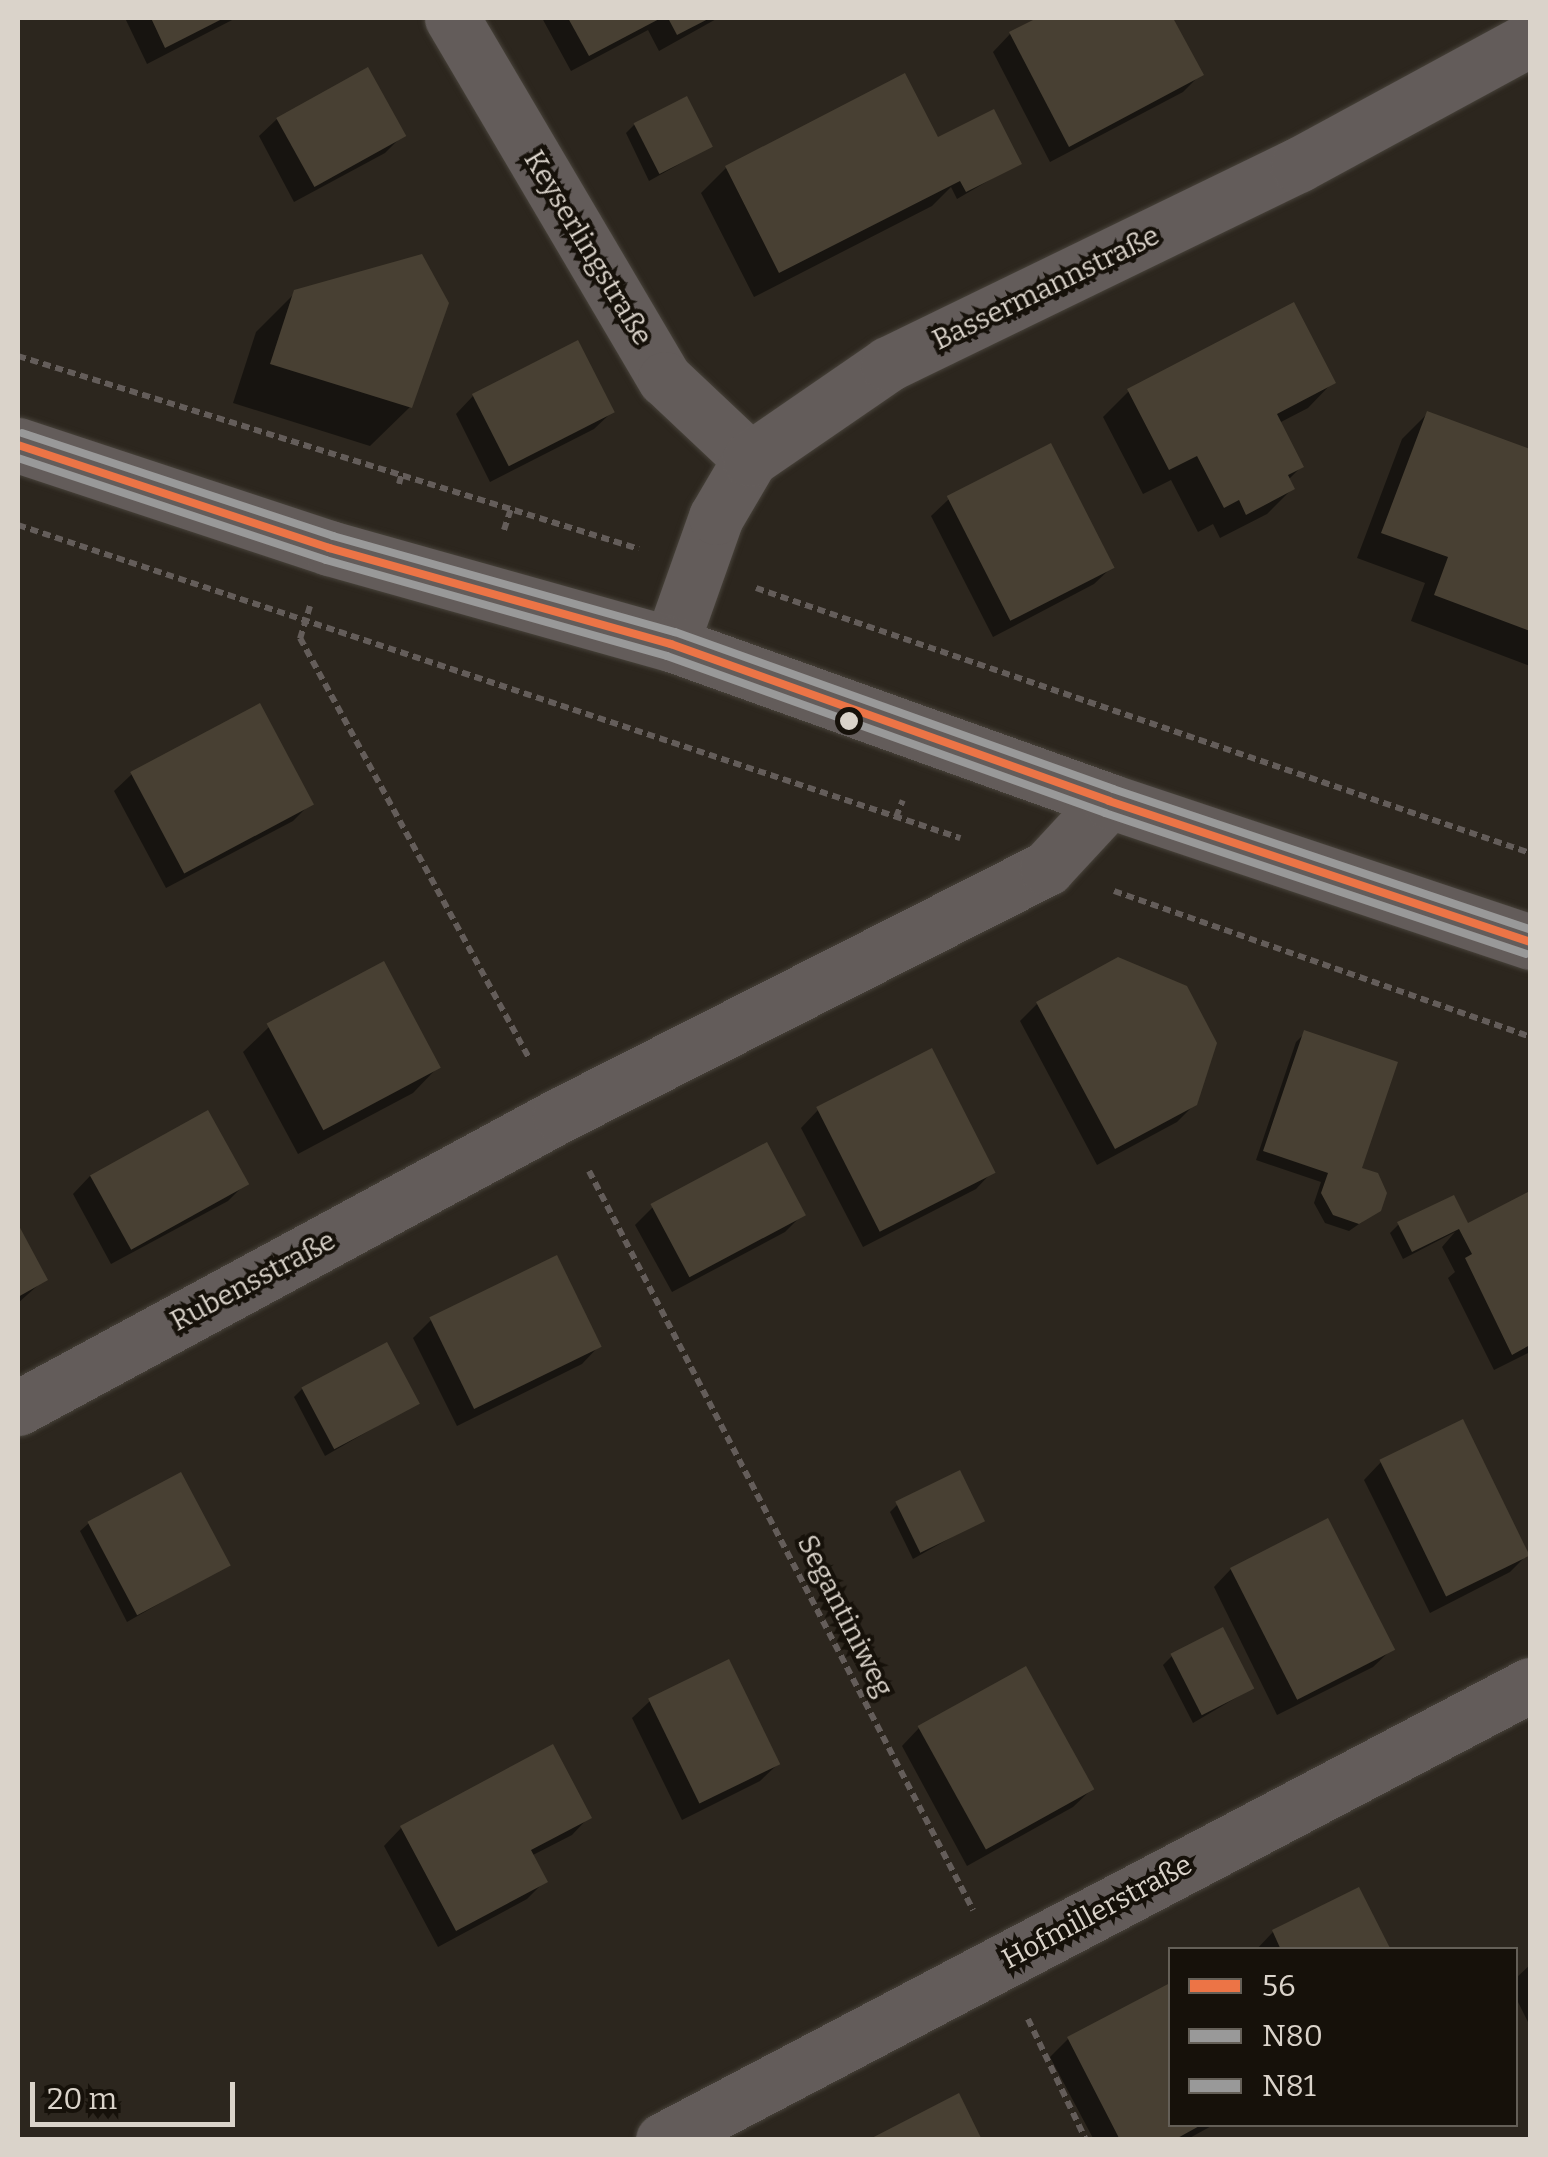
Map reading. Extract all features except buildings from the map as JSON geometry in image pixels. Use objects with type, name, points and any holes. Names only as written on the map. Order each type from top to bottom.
[{"type":"street","name":"Keyserlingstraße","points":[[452,18],[665,379],[750,459]]},
{"type":"street","name":"Bassermannstraße","points":[[671,644],[716,517],[750,459],[888,364],[1298,165],[1530,39]]},
{"type":"street","points":[[18,445],[329,548],[671,644],[1109,801],[1530,942]]},
{"type":"street","name":"Rubensstraße","points":[[18,1408],[560,1115],[1047,868],[1109,801]]},
{"type":"street","name":"Hofmillerstraße","points":[[663,2140],[1530,1685]]},
{"type":"path","points":[[18,356],[402,474],[924,642],[1530,853]]},
{"type":"path","points":[[399,484],[402,474]]},
{"type":"path","points":[[18,525],[1047,868],[1530,1037]]},
{"type":"path","points":[[306,621],[329,548]]},
{"type":"path","name":"Segantiniweg","points":[[306,621],[300,638],[560,1115],[1000,1962],[1086,2140]]},
{"type":"path","points":[[896,817],[903,800]]},
{"type":"transit line","name":"N81","points":[[22,433],[333,536],[675,632],[1113,789],[1530,929]]},
{"type":"transit line","name":"56","points":[[18,445],[329,548],[671,644],[1109,801],[1530,942]]},
{"type":"transit line","name":"N80","points":[[18,458],[326,560],[667,656],[1105,813],[1526,954]]}]
